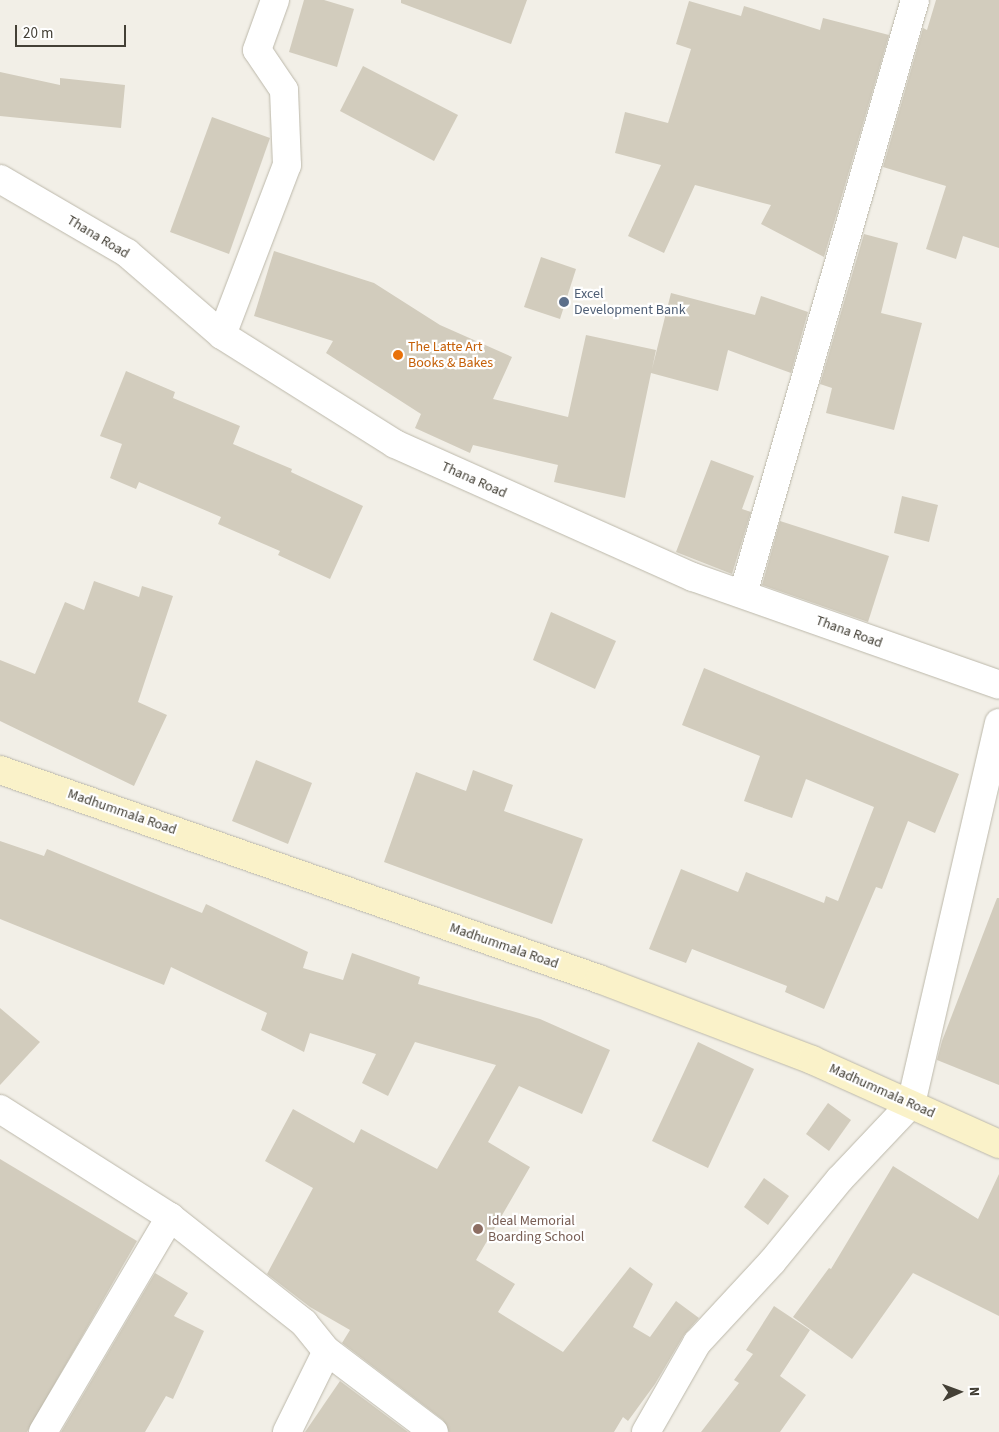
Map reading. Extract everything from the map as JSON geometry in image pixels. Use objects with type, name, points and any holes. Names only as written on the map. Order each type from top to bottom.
[{"type":"street","points":[[222,335],[287,165],[284,90],[257,50],[275,0]]},
{"type":"street","points":[[743,594],[915,0]]},
{"type":"street","name":"Thana Road","points":[[0,179],[127,253],[222,335],[395,444],[693,577],[999,685]]},
{"type":"street","points":[[646,1432],[697,1343],[772,1262],[840,1179],[911,1104],[999,723]]},
{"type":"street","name":"Madhummala Road","points":[[0,770],[599,979],[812,1060],[999,1144]]},
{"type":"street","points":[[0,1109],[170,1217],[304,1323],[326,1351],[434,1432]]},
{"type":"street","points":[[43,1432],[170,1217]]},
{"type":"street","points":[[287,1432],[326,1351]]},
{"type":"building","points":[[304,0],[324,0],[354,9],[337,67],[289,52]]},
{"type":"building","points":[[401,0],[527,0],[511,44],[401,3]]},
{"type":"building","points":[[936,0],[999,0],[999,248],[963,236],[956,259],[926,249],[946,186],[883,167],[923,28],[927,30]]},
{"type":"building","points":[[689,1],[741,16],[744,6],[820,30],[823,18],[889,35],[824,257],[761,224],[771,205],[695,185],[664,253],[628,236],[661,165],[615,153],[625,112],[668,123],[691,49],[676,44]]},
{"type":"building","points":[[363,66],[458,115],[434,161],[340,111]]},
{"type":"building","points":[[0,72],[60,85],[60,78],[125,85],[121,128],[0,116]]},
{"type":"building","points":[[212,117],[270,138],[229,254],[170,232]]},
{"type":"building","points":[[864,234],[898,243],[881,313],[922,323],[894,430],[826,413],[832,388],[820,384]]},
{"type":"building","points":[[274,251],[374,283],[440,325],[512,357],[493,399],[568,417],[586,335],[656,350],[652,369],[671,293],[755,315],[761,296],[808,312],[791,373],[728,350],[718,391],[651,373],[625,498],[554,482],[558,465],[473,445],[470,453],[415,428],[421,414],[326,353],[333,341],[254,316]]},
{"type":"building","points":[[541,257],[576,269],[560,319],[524,307]]},
{"type":"building","points":[[126,371],[175,392],[173,398],[240,426],[233,444],[292,469],[291,472],[363,506],[330,579],[278,555],[280,551],[218,524],[221,517],[139,482],[136,489],[110,478],[122,444],[100,436]]},
{"type":"building","points":[[711,460],[754,476],[742,509],[751,512],[732,574],[676,552]]},
{"type":"building","points":[[902,496],[938,505],[929,542],[894,533]]},
{"type":"building","points":[[780,521],[889,556],[868,622],[762,585]]},
{"type":"building","points":[[94,581],[139,597],[142,586],[173,596],[138,702],[167,715],[134,786],[0,721],[0,660],[35,674],[65,602],[84,610]]},
{"type":"building","points":[[551,612],[616,641],[595,689],[533,660]]},
{"type":"building","points":[[704,668],[959,774],[935,833],[908,821],[882,889],[876,887],[824,1009],[785,992],[787,986],[692,949],[686,963],[649,949],[681,869],[738,892],[746,872],[824,903],[826,896],[838,901],[874,807],[806,779],[792,818],[744,801],[760,756],[682,725]]},
{"type":"building","points":[[256,760],[312,783],[288,844],[232,821]]},
{"type":"building","points":[[473,770],[513,785],[504,811],[583,839],[552,924],[384,862],[416,772],[466,791]]},
{"type":"building","points":[[0,841],[44,856],[47,849],[202,913],[206,904],[308,952],[303,968],[343,980],[352,953],[420,977],[418,984],[540,1019],[610,1050],[582,1114],[519,1086],[488,1142],[530,1167],[476,1260],[515,1284],[498,1312],[563,1352],[630,1267],[653,1284],[633,1327],[650,1337],[676,1301],[699,1318],[684,1335],[655,1384],[628,1421],[623,1417],[614,1432],[449,1432],[443,1420],[342,1343],[350,1330],[310,1307],[267,1274],[313,1188],[265,1161],[293,1109],[354,1143],[361,1129],[437,1169],[496,1065],[415,1042],[388,1096],[362,1083],[376,1054],[310,1033],[304,1052],[261,1030],[267,1013],[171,967],[164,985],[0,919]]},
{"type":"building","points":[[997,898],[999,898],[999,1085],[937,1060],[942,1041]]},
{"type":"building","points":[[0,1008],[40,1042],[0,1085]]},
{"type":"building","points":[[698,1042],[754,1069],[708,1168],[652,1141]]},
{"type":"building","points":[[828,1103],[851,1120],[829,1151],[806,1134]]},
{"type":"building","points":[[0,1159],[137,1241],[27,1432],[0,1432]]},
{"type":"building","points":[[893,1166],[978,1219],[999,1174],[999,1316],[913,1273],[852,1359],[793,1317],[829,1268],[831,1269]]},
{"type":"building","points":[[764,1178],[789,1196],[768,1225],[744,1207]]},
{"type":"building","points":[[155,1273],[188,1293],[174,1316],[204,1331],[173,1399],[166,1396],[145,1432],[61,1432]]},
{"type":"building","points":[[774,1306],[810,1330],[780,1376],[806,1395],[780,1432],[701,1432],[739,1383],[734,1380],[753,1354],[746,1350]]},
{"type":"building","points":[[340,1381],[408,1432],[305,1432]]},
{"type":"place","name":"Excel Development Bank","points":[[564,302]]},
{"type":"place","name":"The Latte Art Books & Bakes","points":[[398,355]]},
{"type":"place","name":"Ideal Memorial Boarding School","points":[[478,1229]]}]
